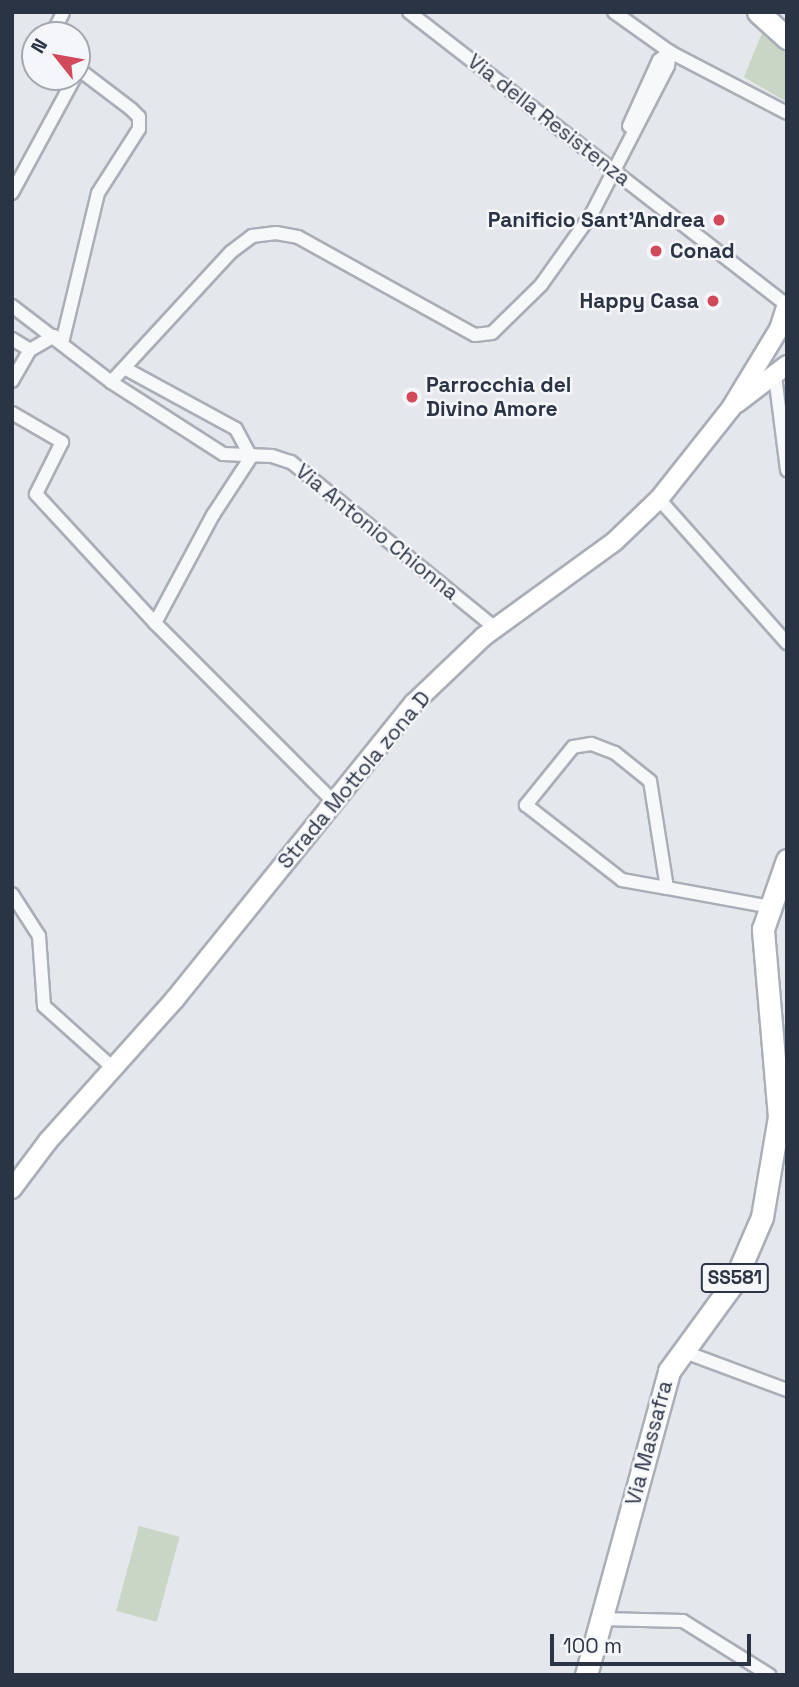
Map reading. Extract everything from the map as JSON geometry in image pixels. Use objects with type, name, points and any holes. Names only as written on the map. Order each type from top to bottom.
[{"type":"main road","points":[[758,12],[787,38]]},
{"type":"main road","name":"Strada Mottola zona D","points":[[12,1189],[48,1141],[175,999],[414,703],[495,628],[615,541],[659,499],[731,408],[766,349],[787,305]]},
{"type":"main road","points":[[766,349],[783,369]]},
{"type":"main road","name":"Strada Mottola zona D","points":[[731,408],[783,369]]},
{"type":"main road","name":"Via Massafra","points":[[586,1675],[668,1371],[734,1282],[762,1217],[779,1117],[763,929],[787,860]]},
{"type":"street","name":"Via della Resistenza","points":[[409,12],[787,305]]},
{"type":"street","points":[[614,12],[670,52],[787,113]]},
{"type":"street","points":[[111,382],[127,369],[231,251],[251,236],[276,233],[298,237],[475,335],[492,333],[541,285],[615,172],[668,66],[670,52]]},
{"type":"street","points":[[12,381],[30,350],[58,339],[98,193],[139,129],[139,117],[131,109],[91,82]]},
{"type":"street","points":[[12,193],[67,91]]},
{"type":"street","name":"Via Antonio Chionna","points":[[12,306],[111,382],[223,454],[272,456],[291,462],[495,628]]},
{"type":"street","points":[[12,339],[30,350]]},
{"type":"street","points":[[127,369],[236,429],[251,457],[212,515],[155,623]]},
{"type":"street","points":[[783,369],[787,470]]},
{"type":"street","points":[[12,413],[62,442],[36,494],[155,623],[334,802]]},
{"type":"street","points":[[659,499],[787,643]]},
{"type":"street","points":[[667,888],[650,781],[615,753],[591,744],[573,747],[526,805],[622,880],[771,907]]},
{"type":"street","points":[[12,894],[39,936],[39,990],[44,1006],[113,1068]]},
{"type":"street","points":[[682,1351],[787,1390]]},
{"type":"street","points":[[601,1619],[683,1620],[769,1675]]},
{"type":"green space","points":[[764,28],[787,53],[787,102],[744,77]]},
{"type":"green space","points":[[139,1526],[180,1537],[157,1622],[116,1611]]},
{"type":"place","name":"Panificio Sant'Andrea","points":[[719,220]]},
{"type":"place","name":"Conad","points":[[656,251]]},
{"type":"place","name":"Happy Casa","points":[[713,301]]},
{"type":"place","name":"Parrocchia del Divino Amore","points":[[412,397]]}]
